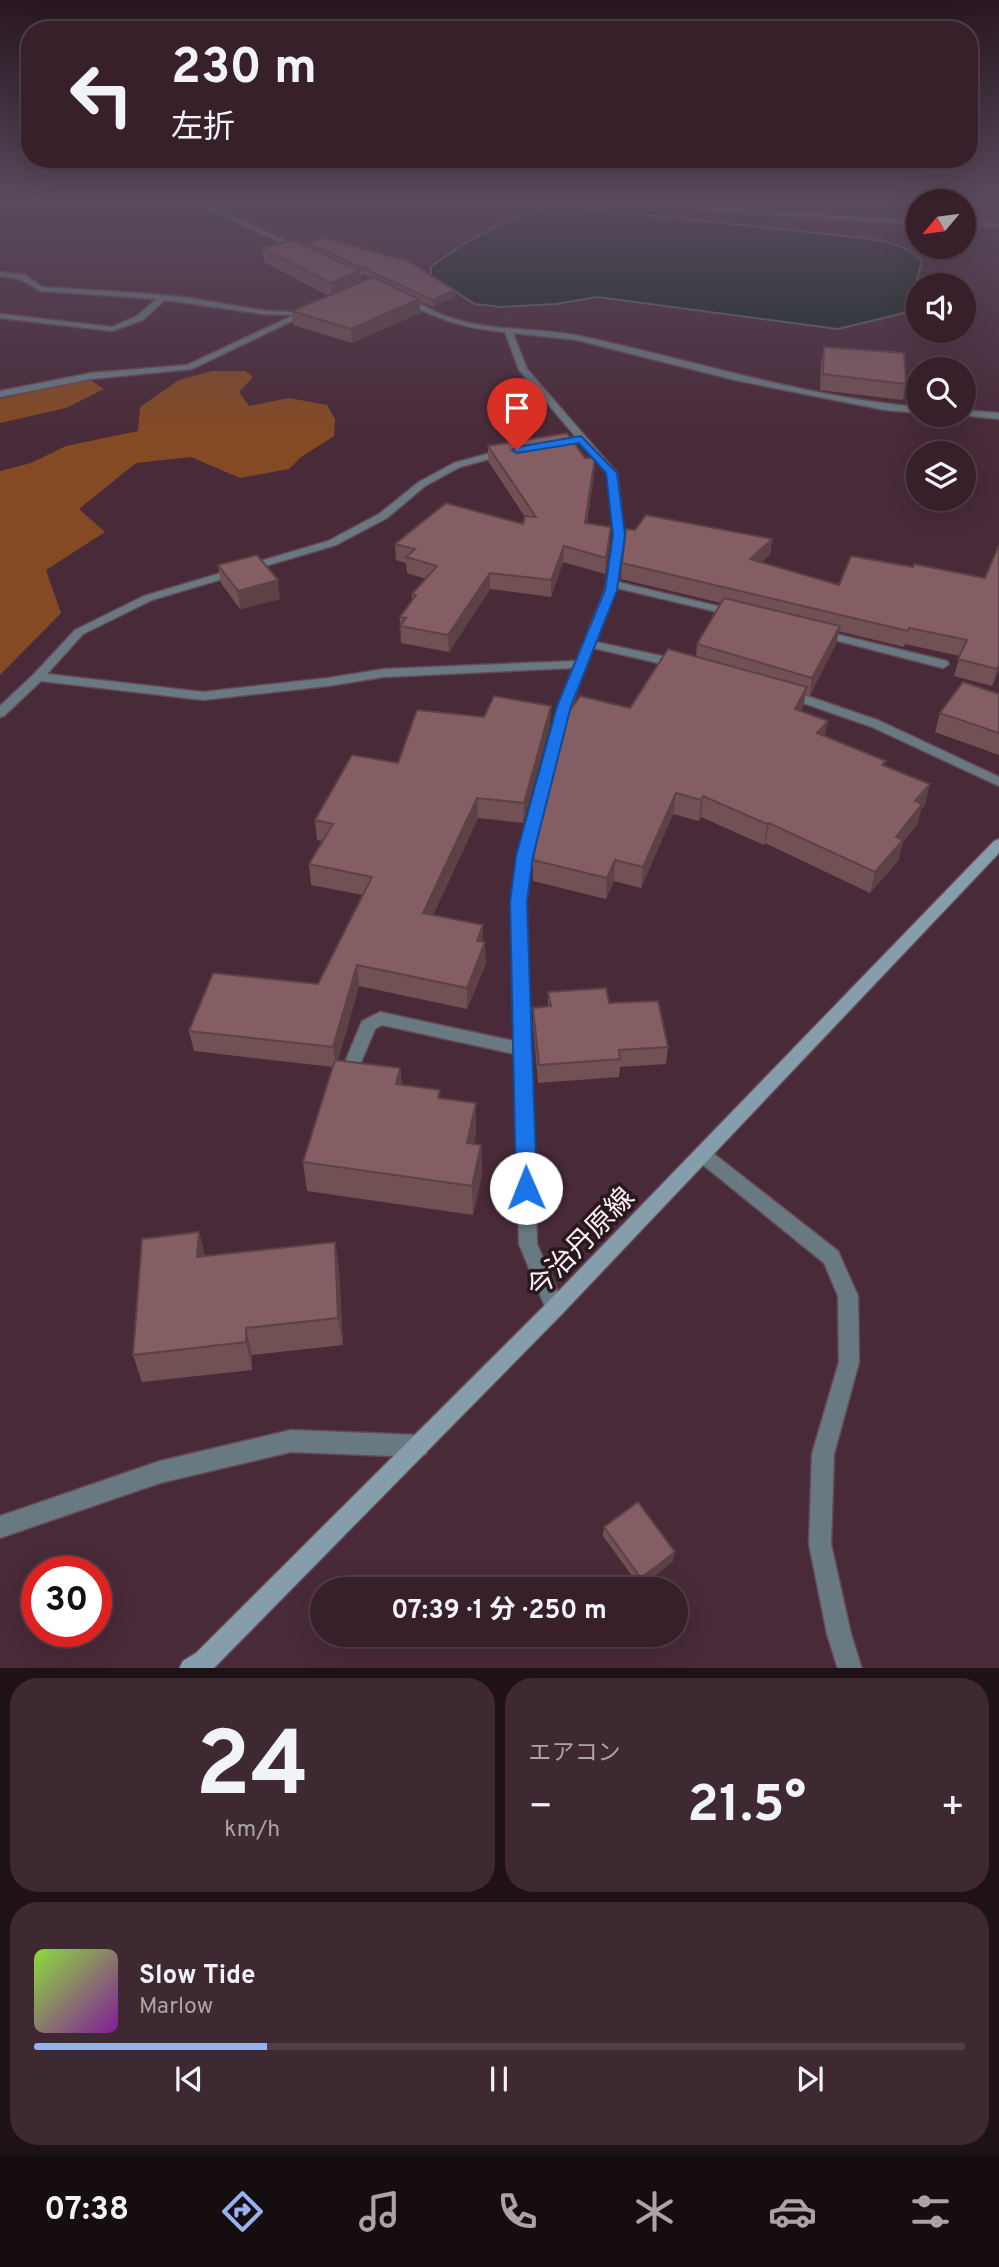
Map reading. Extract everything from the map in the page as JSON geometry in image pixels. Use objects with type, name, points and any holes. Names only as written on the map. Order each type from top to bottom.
[{"type":"main road","name":"今治丹原線","points":[[199,1666],[555,1308],[999,844]]},
{"type":"street","points":[[26,280],[40,289],[163,298],[263,312],[306,313]]},
{"type":"street","points":[[387,291],[445,319],[577,338],[735,377],[906,409]]},
{"type":"street","points":[[0,316],[112,329],[129,325],[149,314],[163,298]]},
{"type":"street","points":[[0,394],[91,376],[189,367],[321,307]]},
{"type":"street","points":[[508,330],[523,370],[612,473],[619,535],[612,584],[564,706],[524,856],[519,902],[528,1244],[555,1308]]},
{"type":"street","points":[[0,404],[30,386]]},
{"type":"street","points":[[976,414],[999,416]]},
{"type":"street","points":[[545,445],[581,439]]},
{"type":"street","points":[[0,713],[79,632],[148,598],[332,543],[383,516],[422,484],[457,465],[520,449]]},
{"type":"street","points":[[612,584],[746,616]]},
{"type":"street","points":[[808,630],[943,664]]},
{"type":"street","points":[[589,644],[697,669]]},
{"type":"street","points":[[38,677],[203,696],[384,673],[581,664]]},
{"type":"street","points":[[772,688],[876,724],[999,782]]},
{"type":"street","points":[[348,1074],[368,1025],[380,1018],[523,1049]]},
{"type":"street","points":[[703,1154],[831,1257],[848,1296],[849,1362],[823,1454],[820,1544],[839,1634],[850,1668]]},
{"type":"street","points":[[0,1527],[160,1472],[291,1441],[418,1446]]},
{"type":"shaded area","points":[[437,280],[906,280],[906,312],[838,329],[597,297],[556,304],[501,307],[475,304]]},
{"type":"shaded area","points":[[212,371],[245,371],[253,377],[239,392],[249,406],[289,398],[327,405],[335,419],[334,436],[301,457],[289,469],[240,478],[191,457],[136,463],[79,509],[105,532],[46,570],[61,613],[0,675],[0,471],[31,463],[66,446],[138,431],[140,407],[179,380]]},
{"type":"shaded area","points":[[89,379],[104,389],[66,408],[0,423],[0,399]]},
{"type":"building","points":[[366,280],[379,280],[419,299],[351,329],[292,311]]},
{"type":"building","points":[[389,280],[438,280],[454,290],[433,300]]},
{"type":"building","points":[[824,347],[904,353],[906,384],[823,374]]},
{"type":"building","points":[[567,433],[585,458],[595,458],[585,523],[611,527],[606,558],[564,546],[551,580],[490,573],[448,635],[400,626],[406,618],[400,617],[416,595],[412,594],[437,566],[406,557],[415,549],[395,544],[446,503],[523,524],[525,516],[536,517],[488,446]]},
{"type":"building","points":[[646,515],[772,539],[750,559],[839,585],[851,556],[913,567],[914,564],[985,578],[999,545],[999,665],[997,669],[958,659],[967,640],[909,628],[908,631],[622,563],[626,529],[635,530]]},
{"type":"building","points":[[257,555],[278,580],[238,591],[218,565]]},
{"type":"building","points":[[724,598],[840,626],[812,678],[697,644]]},
{"type":"building","points":[[668,649],[807,687],[795,709],[828,721],[817,733],[886,761],[882,765],[930,784],[915,801],[922,804],[896,837],[903,840],[875,872],[703,796],[701,800],[676,793],[643,867],[615,860],[607,878],[533,860],[546,785],[568,708],[571,709],[580,696],[630,708]]},
{"type":"building","points":[[963,682],[999,694],[999,733],[940,713]]},
{"type":"building","points":[[494,696],[551,706],[524,803],[477,798],[423,913],[483,925],[477,941],[485,942],[467,988],[357,965],[333,1047],[189,1031],[213,973],[318,984],[372,877],[309,864],[333,824],[315,820],[352,755],[398,763],[417,710],[484,717]]},
{"type":"building","points":[[606,988],[609,1003],[658,1001],[668,1047],[619,1050],[620,1059],[539,1065],[533,1008],[551,1006],[548,992]]},
{"type":"building","points":[[335,1060],[400,1068],[396,1084],[440,1090],[438,1098],[476,1103],[467,1143],[481,1145],[472,1186],[303,1162]]},
{"type":"building","points":[[199,1232],[197,1257],[335,1242],[338,1318],[246,1328],[246,1342],[133,1355],[142,1239]]},
{"type":"building","points":[[638,1502],[675,1552],[640,1577],[604,1527]]},
{"type":"route","points":[[517,450],[581,439],[612,473],[619,535],[611,590],[564,706],[524,856],[519,902],[526,1188]]}]
